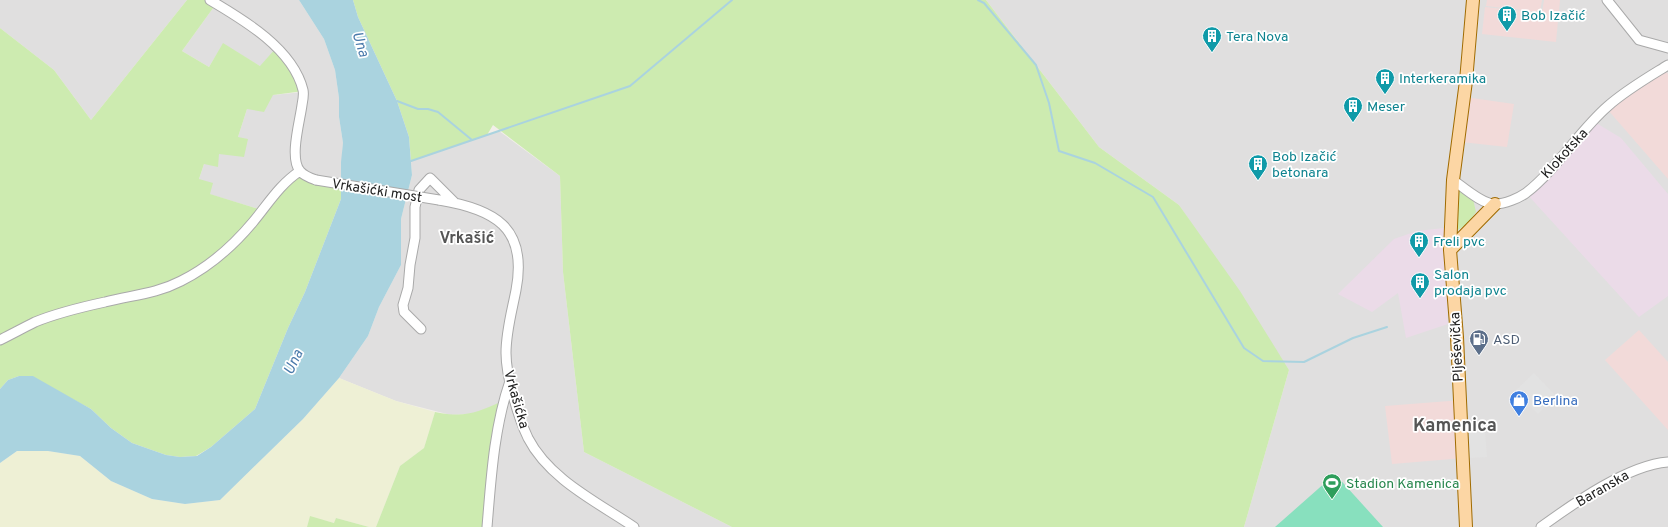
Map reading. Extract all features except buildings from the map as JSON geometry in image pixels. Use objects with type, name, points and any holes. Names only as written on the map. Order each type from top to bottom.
[{"type":"main road","name":"Plješevička","points":[[1466,527],[1457,337],[1450,250],[1454,180],[1466,81],[1473,0]]},
{"type":"main road","points":[[1450,250],[1495,204]]},
{"type":"street","points":[[0,340],[36,322],[52,316],[108,301],[144,295],[182,281],[225,253],[254,221],[289,178],[300,172],[297,165],[295,149],[304,92],[297,73],[272,43],[238,17],[210,0]]},
{"type":"street","points":[[1607,0],[1639,40],[1668,48]]},
{"type":"street","name":"Klokotska","points":[[1495,204],[1517,198],[1526,193],[1607,106],[1640,82],[1668,65]]},
{"type":"street","name":"Vrkašićki most","points":[[300,172],[316,180],[438,200]]},
{"type":"street","points":[[421,329],[404,312],[403,306],[408,288],[410,265],[415,238],[416,207],[419,190],[430,178],[456,203]]},
{"type":"street","points":[[1454,180],[1483,201],[1495,204]]},
{"type":"street","name":"Vrkašićka","points":[[438,200],[456,203],[476,209],[498,219],[510,232],[516,245],[518,278],[508,326],[506,353],[510,381],[528,438],[545,463],[572,486],[634,527]]},
{"type":"street","points":[[487,527],[491,478],[503,401],[510,381]]},
{"type":"street","name":"Baranska","points":[[1542,527],[1583,499],[1633,470],[1654,463],[1668,462]]},
{"type":"shaded area","points":[[0,0],[187,0],[91,120],[54,70],[0,28]]},
{"type":"shaded area","points":[[210,0],[299,0],[324,39],[335,70],[343,143],[341,176],[344,184],[262,210],[209,194],[199,179],[204,164],[219,154],[238,137],[247,109],[273,95],[303,92],[223,44],[209,67],[182,51],[216,4]]},
{"type":"shaded area","points":[[986,0],[1668,0],[1668,527],[1244,527],[1289,370],[1179,205],[1099,147]]},
{"type":"shaded area","points":[[1487,0],[1542,0],[1540,12],[1486,6]]},
{"type":"shaded area","name":"Bob Izačić","points":[[1544,0],[1560,0],[1556,42],[1482,34],[1485,7],[1542,13]]},
{"type":"shaded area","points":[[1660,64],[1668,74],[1668,179],[1608,110]]},
{"type":"shaded area","points":[[1465,97],[1514,104],[1507,147],[1461,142]]},
{"type":"shaded area","points":[[1593,121],[1621,138],[1668,194],[1668,296],[1639,317],[1526,193]]},
{"type":"shaded area","points":[[499,131],[560,176],[563,272],[584,452],[732,527],[482,527],[487,524],[503,402],[473,414],[451,415],[396,401],[339,378],[368,336],[379,307],[401,265],[401,219],[412,175],[411,161]]},
{"type":"shaded area","points":[[1444,228],[1448,324],[1406,338],[1398,293],[1372,312],[1338,294],[1394,239],[1417,231]]},
{"type":"shaded area","points":[[1639,330],[1668,362],[1668,430],[1605,360]]},
{"type":"shaded area","points":[[1534,373],[1556,396],[1538,414],[1530,406],[1527,409],[1512,394]]},
{"type":"shaded area","points":[[1462,400],[1464,458],[1392,464],[1385,406]]},
{"type":"shaded area","points":[[1485,431],[1487,457],[1468,458],[1467,432]]},
{"type":"green space","points":[[187,0],[210,0],[216,4],[182,51],[209,67],[223,43],[260,66],[276,48],[304,91],[273,95],[264,112],[247,109],[238,137],[248,139],[244,157],[219,154],[218,167],[204,164],[199,179],[213,183],[210,194],[262,210],[300,171],[344,184],[341,199],[305,292],[288,328],[255,409],[211,447],[196,456],[180,457],[166,455],[132,443],[111,428],[91,409],[46,385],[19,376],[8,380],[0,389],[0,28],[54,70],[91,120]]},
{"type":"green space","points":[[353,0],[986,0],[1099,147],[1179,205],[1240,291],[1289,370],[1244,527],[732,527],[584,452],[563,272],[560,176],[493,125],[487,135],[411,161],[409,137],[397,101],[358,17]]},
{"type":"green space","points":[[1458,186],[1473,199],[1476,212],[1467,224],[1456,231]]},
{"type":"green space","points":[[339,378],[396,401],[435,412],[424,448],[400,466],[376,527],[369,527],[336,518],[335,523],[310,517],[307,527],[0,527],[0,463],[17,451],[48,451],[80,456],[111,481],[152,499],[185,504],[220,500],[303,419]]},
{"type":"green space","points":[[503,401],[487,524],[482,527],[376,527],[400,466],[424,448],[435,412],[446,414],[470,413],[485,409]]},
{"type":"green space","name":"Stadion Kamenica","points":[[1335,474],[1383,527],[1275,527]]},
{"type":"green space","points":[[310,516],[334,523],[336,518],[369,527],[307,527]]},
{"type":"water","name":"Una","points":[[299,0],[353,0],[358,17],[397,101],[409,137],[412,175],[401,219],[401,265],[379,307],[368,336],[339,378],[303,419],[220,500],[185,504],[152,499],[111,481],[80,456],[48,451],[17,451],[0,463],[0,389],[8,380],[19,376],[33,376],[91,409],[111,428],[132,443],[166,455],[180,457],[197,456],[211,447],[255,409],[288,328],[305,292],[341,199],[341,162],[343,143],[335,70],[324,39]]},
{"type":"waterway","points":[[411,161],[630,86],[732,0]]},
{"type":"waterway","points":[[978,0],[984,3],[1036,65],[1049,103],[1059,151],[1095,163],[1153,197],[1244,348],[1263,361],[1304,362],[1353,338],[1387,327]]},
{"type":"waterway","points":[[397,101],[418,109],[428,109],[438,112],[472,140]]},
{"type":"place","name":"Bob Izačić","points":[[1507,32]]},
{"type":"place","name":"Tera Nova","points":[[1212,53]]},
{"type":"place","name":"Interkeramika","points":[[1385,95]]},
{"type":"place","name":"Meser","points":[[1353,123]]},
{"type":"place","name":"Bob Izačić betonara","points":[[1258,181]]},
{"type":"place","name":"Freli pvc","points":[[1419,258]]},
{"type":"place","name":"Salon prodaja pvc","points":[[1420,299]]},
{"type":"place","name":"ASD","points":[[1479,356]]},
{"type":"place","name":"Berlina","points":[[1519,417]]},
{"type":"place","name":"Stadion Kamenica","points":[[1332,500]]},
{"type":"district","name":"Vrkašić","points":[[467,237]]},
{"type":"district","name":"Kamenica","points":[[1455,425]]}]
